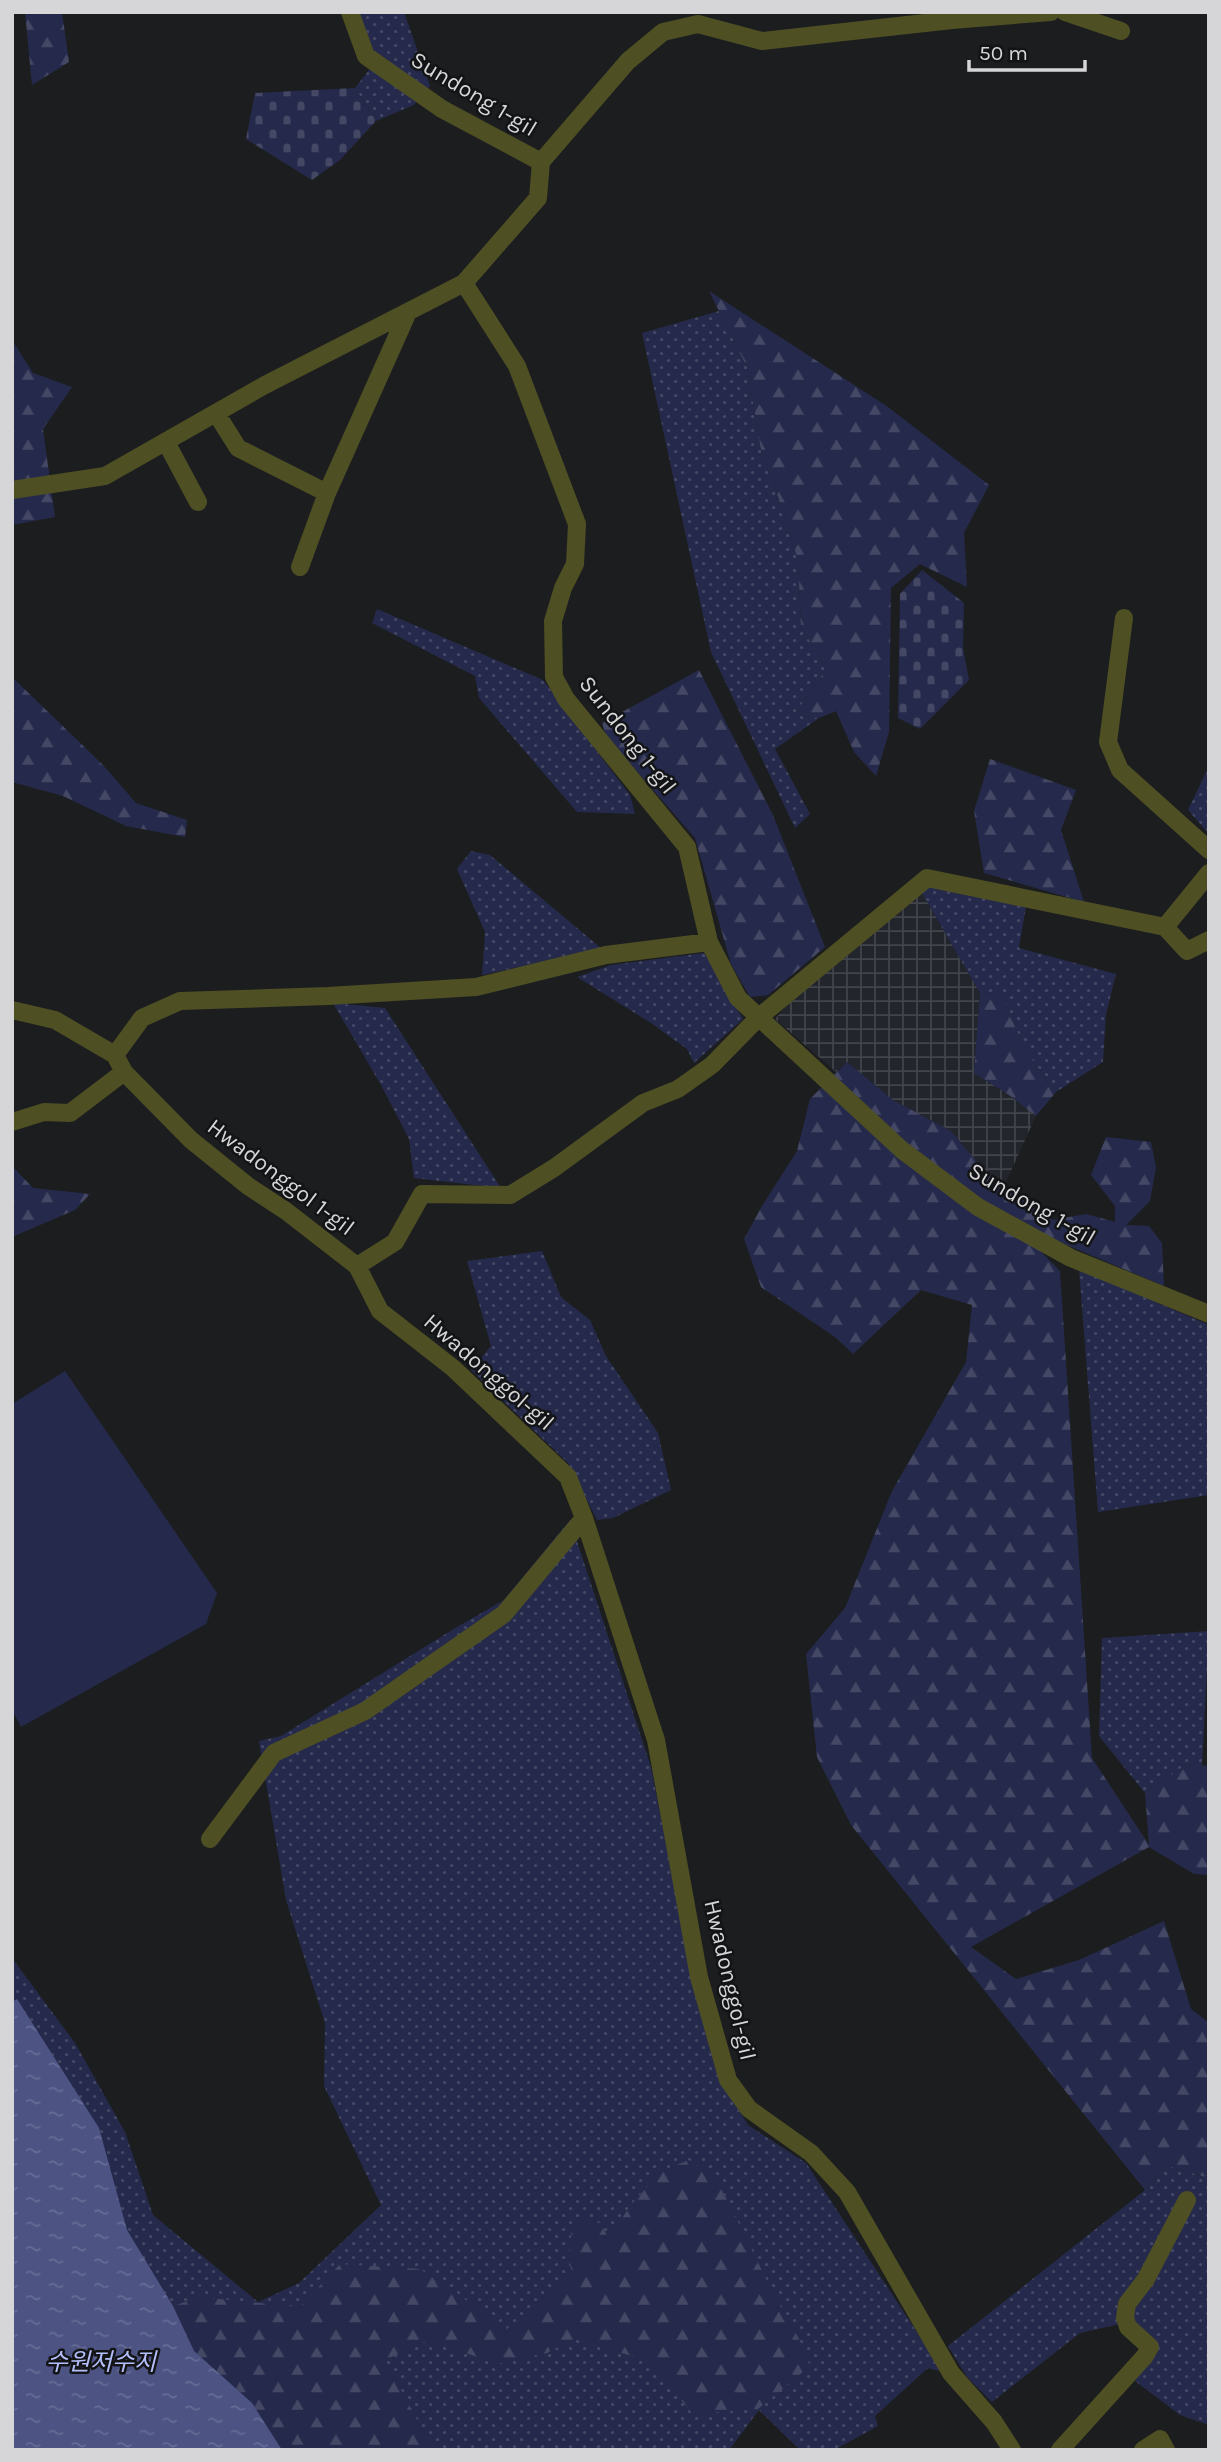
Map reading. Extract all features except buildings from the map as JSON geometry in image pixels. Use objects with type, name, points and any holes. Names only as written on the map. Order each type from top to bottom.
[{"type":"street","name":"Sundong 1-gil","points":[[12,491],[105,477],[216,413],[464,283],[538,198],[541,162],[442,109],[366,55],[351,12]]},
{"type":"street","points":[[541,162],[628,61],[663,32],[698,24],[762,41],[1051,12]]},
{"type":"street","points":[[1065,12],[1121,31]]},
{"type":"street","name":"Sundong 1-gil","points":[[464,283],[517,366],[577,524],[575,564],[563,588],[553,621],[554,677],[566,699],[687,847],[709,942],[738,998],[902,1150],[978,1207],[1071,1258],[1209,1314]]},
{"type":"street","points":[[300,567],[327,493],[408,312]]},
{"type":"street","points":[[216,413],[239,448],[327,493]]},
{"type":"street","points":[[166,442],[198,502]]},
{"type":"street","points":[[1125,618],[1108,742],[1120,770],[1209,849]]},
{"type":"street","points":[[1165,927],[1209,873]]},
{"type":"street","points":[[758,1018],[927,878],[1165,927],[1187,951],[1209,940]]},
{"type":"street","points":[[12,1010],[55,1020],[115,1055],[142,1018],[180,1001],[476,987],[606,955],[709,942]]},
{"type":"street","name":"Hwadonggol 1-gil","points":[[115,1055],[124,1072],[191,1140],[248,1186],[286,1211],[357,1266],[395,1242],[422,1194],[510,1195],[554,1168],[643,1103],[678,1089],[712,1065],[758,1018]]},
{"type":"street","points":[[12,1122],[44,1112],[70,1113],[124,1072]]},
{"type":"street","name":"Hwadonggol-gil","points":[[357,1266],[380,1311],[453,1368],[568,1477],[584,1518],[656,1740],[699,1978],[728,2080],[749,2109],[811,2152],[847,2192],[951,2373],[994,2422],[1012,2450]]},
{"type":"street","points":[[210,1839],[274,1753],[365,1711],[504,1614],[584,1518]]},
{"type":"street","points":[[1060,2450],[1145,2356],[1150,2347],[1128,2327],[1125,2318],[1127,2304],[1146,2279],[1187,2200]]},
{"type":"street","points":[[1143,2450],[1160,2440],[1166,2450]]},
{"type":"shaded area","points":[[922,893],[980,993],[975,1073],[1036,1116],[1004,1186],[988,1175],[951,1131],[893,1100],[847,1062],[836,1072],[775,1019],[786,1006]]},
{"type":"green space","points":[[25,12],[62,12],[69,62],[32,85]]},
{"type":"green space","points":[[344,12],[404,12],[430,86],[414,105],[376,121],[355,88],[369,70]]},
{"type":"green space","points":[[355,88],[376,121],[340,160],[312,180],[246,139],[255,93]]},
{"type":"green space","points":[[709,291],[888,407],[989,485],[964,533],[967,587],[920,564],[891,588],[889,732],[876,776],[854,752],[836,711],[819,718],[794,715],[827,668],[801,627],[798,560],[761,450],[747,367]]},
{"type":"green space","points":[[719,311],[747,367],[761,450],[798,560],[801,627],[827,668],[794,715],[819,718],[775,749],[810,814],[795,828],[711,652],[642,333]]},
{"type":"green space","points":[[12,340],[33,373],[72,387],[43,429],[55,517],[12,525]]},
{"type":"green space","points":[[922,570],[964,603],[963,649],[969,680],[920,729],[898,718],[900,594]]},
{"type":"green space","points":[[377,609],[543,680],[630,795],[635,814],[577,812],[479,698],[475,676],[372,623]]},
{"type":"green space","points":[[699,670],[773,815],[825,947],[768,995],[750,997],[731,964],[695,838],[606,736],[602,723]]},
{"type":"green space","points":[[12,677],[103,765],[136,803],[187,820],[185,837],[126,826],[63,796],[12,782]]},
{"type":"green space","points":[[990,759],[1076,790],[1061,830],[1084,902],[984,873],[974,811]]},
{"type":"green space","points":[[1209,766],[1209,834],[1188,810]]},
{"type":"green space","points":[[471,851],[490,855],[602,949],[482,975],[485,932],[457,869]]},
{"type":"green space","points":[[928,885],[1026,906],[1019,948],[1116,974],[1106,1014],[1103,1062],[1056,1092],[1025,1050],[1001,994],[980,993],[922,893]]},
{"type":"green space","points":[[704,953],[743,1019],[694,1063],[687,1049],[577,977],[611,965]]},
{"type":"green space","points":[[980,993],[1001,994],[1025,1050],[1056,1092],[1036,1116],[974,1073]]},
{"type":"green space","points":[[333,1003],[385,1008],[501,1188],[414,1178],[409,1139]]},
{"type":"green space","points":[[847,1062],[893,1100],[951,1131],[988,1175],[1053,1220],[1086,1214],[1115,1222],[1115,1206],[1091,1175],[1106,1137],[1151,1142],[1156,1167],[1150,1201],[1126,1225],[1149,1226],[1162,1243],[1164,1286],[1048,1237],[1040,1251],[1060,1271],[1092,1758],[1149,1845],[1145,1793],[1187,1764],[1209,1766],[1209,1875],[1194,1874],[1149,1847],[971,1947],[1016,1979],[1079,1960],[1164,1921],[1191,2009],[1209,2023],[1209,2178],[1165,2165],[1145,2190],[851,1825],[817,1757],[806,1654],[845,1608],[892,1491],[966,1362],[972,1305],[921,1290],[853,1354],[835,1337],[761,1287],[744,1239],[797,1151],[810,1099]]},
{"type":"green space","points":[[12,1166],[33,1188],[90,1194],[75,1210],[12,1237]]},
{"type":"green space","points":[[542,1251],[561,1297],[590,1320],[606,1356],[658,1433],[671,1490],[613,1518],[597,1520],[568,1463],[471,1370],[491,1346],[467,1261]]},
{"type":"green space","points":[[1079,1269],[1209,1325],[1209,1495],[1098,1512]]},
{"type":"green space","points":[[65,1371],[217,1593],[206,1624],[21,1727],[12,1710],[12,1404]]},
{"type":"green space","points":[[570,1520],[651,1767],[695,1992],[723,2085],[748,2125],[806,2163],[943,2372],[928,2368],[875,2416],[878,2426],[834,2450],[800,2450],[759,2410],[729,2450],[12,2450],[12,1958],[75,2043],[125,2132],[153,2215],[258,2302],[299,2283],[381,2205],[324,2086],[325,2023],[286,1900],[259,1741],[281,1736],[504,1600]]},
{"type":"green space","points":[[1209,1631],[1202,1766],[1187,1764],[1145,1793],[1099,1736],[1102,1638]]},
{"type":"green space","points":[[689,2160],[717,2179],[771,2289],[798,2337],[810,2366],[758,2409],[693,2414],[647,2361],[575,2338],[547,2353],[497,2364],[429,2340],[385,2360],[435,2450],[282,2450],[252,2403],[194,2351],[173,2306],[200,2297],[300,2307],[340,2264],[420,2269],[482,2311],[502,2333],[572,2275],[569,2255],[573,2219],[600,2223],[609,2239],[630,2206],[661,2171]]},
{"type":"green space","points":[[1165,2165],[1209,2178],[1209,2425],[1180,2415],[1135,2381],[1155,2348],[1120,2324],[1080,2333],[992,2402],[967,2377],[948,2346],[1145,2190]]},
{"type":"water","name":"수원저수지","points":[[17,1999],[99,2128],[127,2230],[173,2306],[194,2351],[252,2403],[282,2450],[12,2450],[12,2002]]}]
